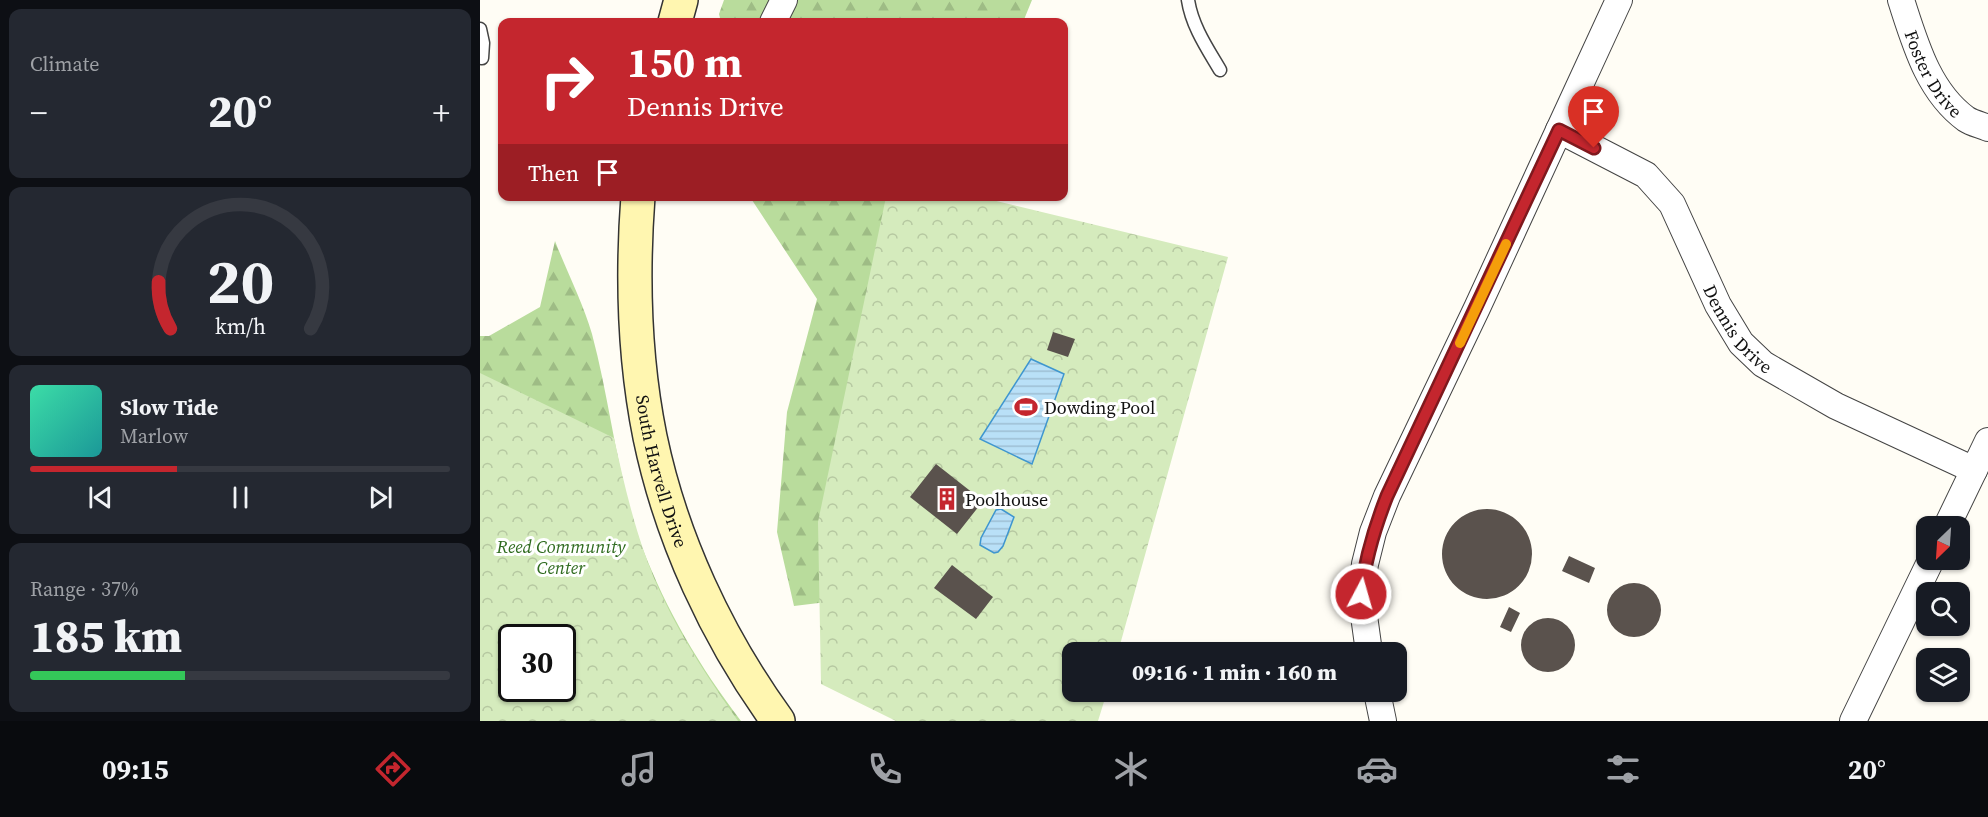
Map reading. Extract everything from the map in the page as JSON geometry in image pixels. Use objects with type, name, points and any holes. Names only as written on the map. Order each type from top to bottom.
[{"type":"main road","points":[[676,18],[681,0]]},
{"type":"main road","name":"South Harvell Drive","points":[[638,201],[635,233],[637,339],[650,437],[681,541],[707,602],[737,657],[778,721]]},
{"type":"street","points":[[775,18],[784,0]]},
{"type":"street","points":[[1367,642],[1361,594],[1365,564],[1373,532],[1387,496],[1619,0]]},
{"type":"street","name":"Foster Drive","points":[[1901,0],[1918,50],[1940,94],[1967,120],[1988,128]]},
{"type":"street","name":"Dennis Drive","points":[[1559,130],[1646,175],[1671,204],[1718,305],[1741,344],[1763,364],[1836,406],[1974,470]]},
{"type":"street","points":[[1952,516],[1988,441]]},
{"type":"street","points":[[1853,721],[1926,570]]},
{"type":"street","points":[[1379,702],[1383,721]]},
{"type":"lane","points":[[1188,0],[1191,16],[1220,70]]},
{"type":"lane","points":[[480,29],[483,43],[482,58]]},
{"type":"green space","points":[[724,0],[1032,0],[1025,18],[720,18],[719,14]]},
{"type":"green space","points":[[753,201],[946,201],[835,601],[794,606],[777,532],[787,412],[817,299]]},
{"type":"green space","points":[[885,201],[997,201],[1228,257],[1121,642],[1062,642],[1062,702],[1104,702],[1098,721],[896,721],[821,684],[818,522]]},
{"type":"green space","name":"Reed Community Center","points":[[555,241],[592,334],[626,495],[642,547],[673,616],[712,680],[741,721],[480,721],[480,336],[489,336],[540,307]]},
{"type":"green space","name":"Reed Community Center","points":[[480,373],[614,438],[634,520],[655,581],[689,646],[738,721],[480,721]]},
{"type":"water","name":"Dowding Pool","points":[[1031,359],[1064,374],[1032,464],[980,439]]},
{"type":"water","points":[[1001,509],[1014,517],[1003,546],[994,553],[980,545],[981,538],[996,510]]},
{"type":"building","points":[[1053,332],[1075,339],[1068,357],[1047,350]]},
{"type":"building","name":"Poolhouse","points":[[936,464],[983,501],[957,534],[910,497]]},
{"type":"building","points":[[1487,509],[1504,512],[1519,522],[1529,537],[1532,554],[1529,571],[1519,586],[1504,596],[1487,599],[1470,596],[1455,586],[1445,571],[1442,554],[1445,537],[1455,522],[1470,512]]},
{"type":"building","points":[[1569,556],[1595,568],[1589,583],[1562,571]]},
{"type":"building","points":[[952,565],[993,597],[976,619],[934,588]]},
{"type":"building","points":[[1634,583],[1644,585],[1653,591],[1659,600],[1661,610],[1659,620],[1653,629],[1644,635],[1634,637],[1624,635],[1615,629],[1609,620],[1607,610],[1609,600],[1615,591],[1624,585]]},
{"type":"building","points":[[1509,607],[1520,613],[1511,632],[1500,627]]},
{"type":"building","points":[[1548,618],[1558,620],[1567,626],[1573,635],[1575,645],[1573,655],[1567,664],[1558,670],[1548,672],[1538,670],[1529,664],[1523,655],[1521,645],[1523,635],[1529,626],[1538,620]]},
{"type":"slow traffic","points":[[1460,343],[1506,244]]},
{"type":"place","name":"Dowding Pool","points":[[1026,407]]},
{"type":"place","name":"Poolhouse","points":[[947,499]]},
{"type":"route","points":[[1361,594],[1373,532],[1387,496],[1559,130],[1594,148]]}]
